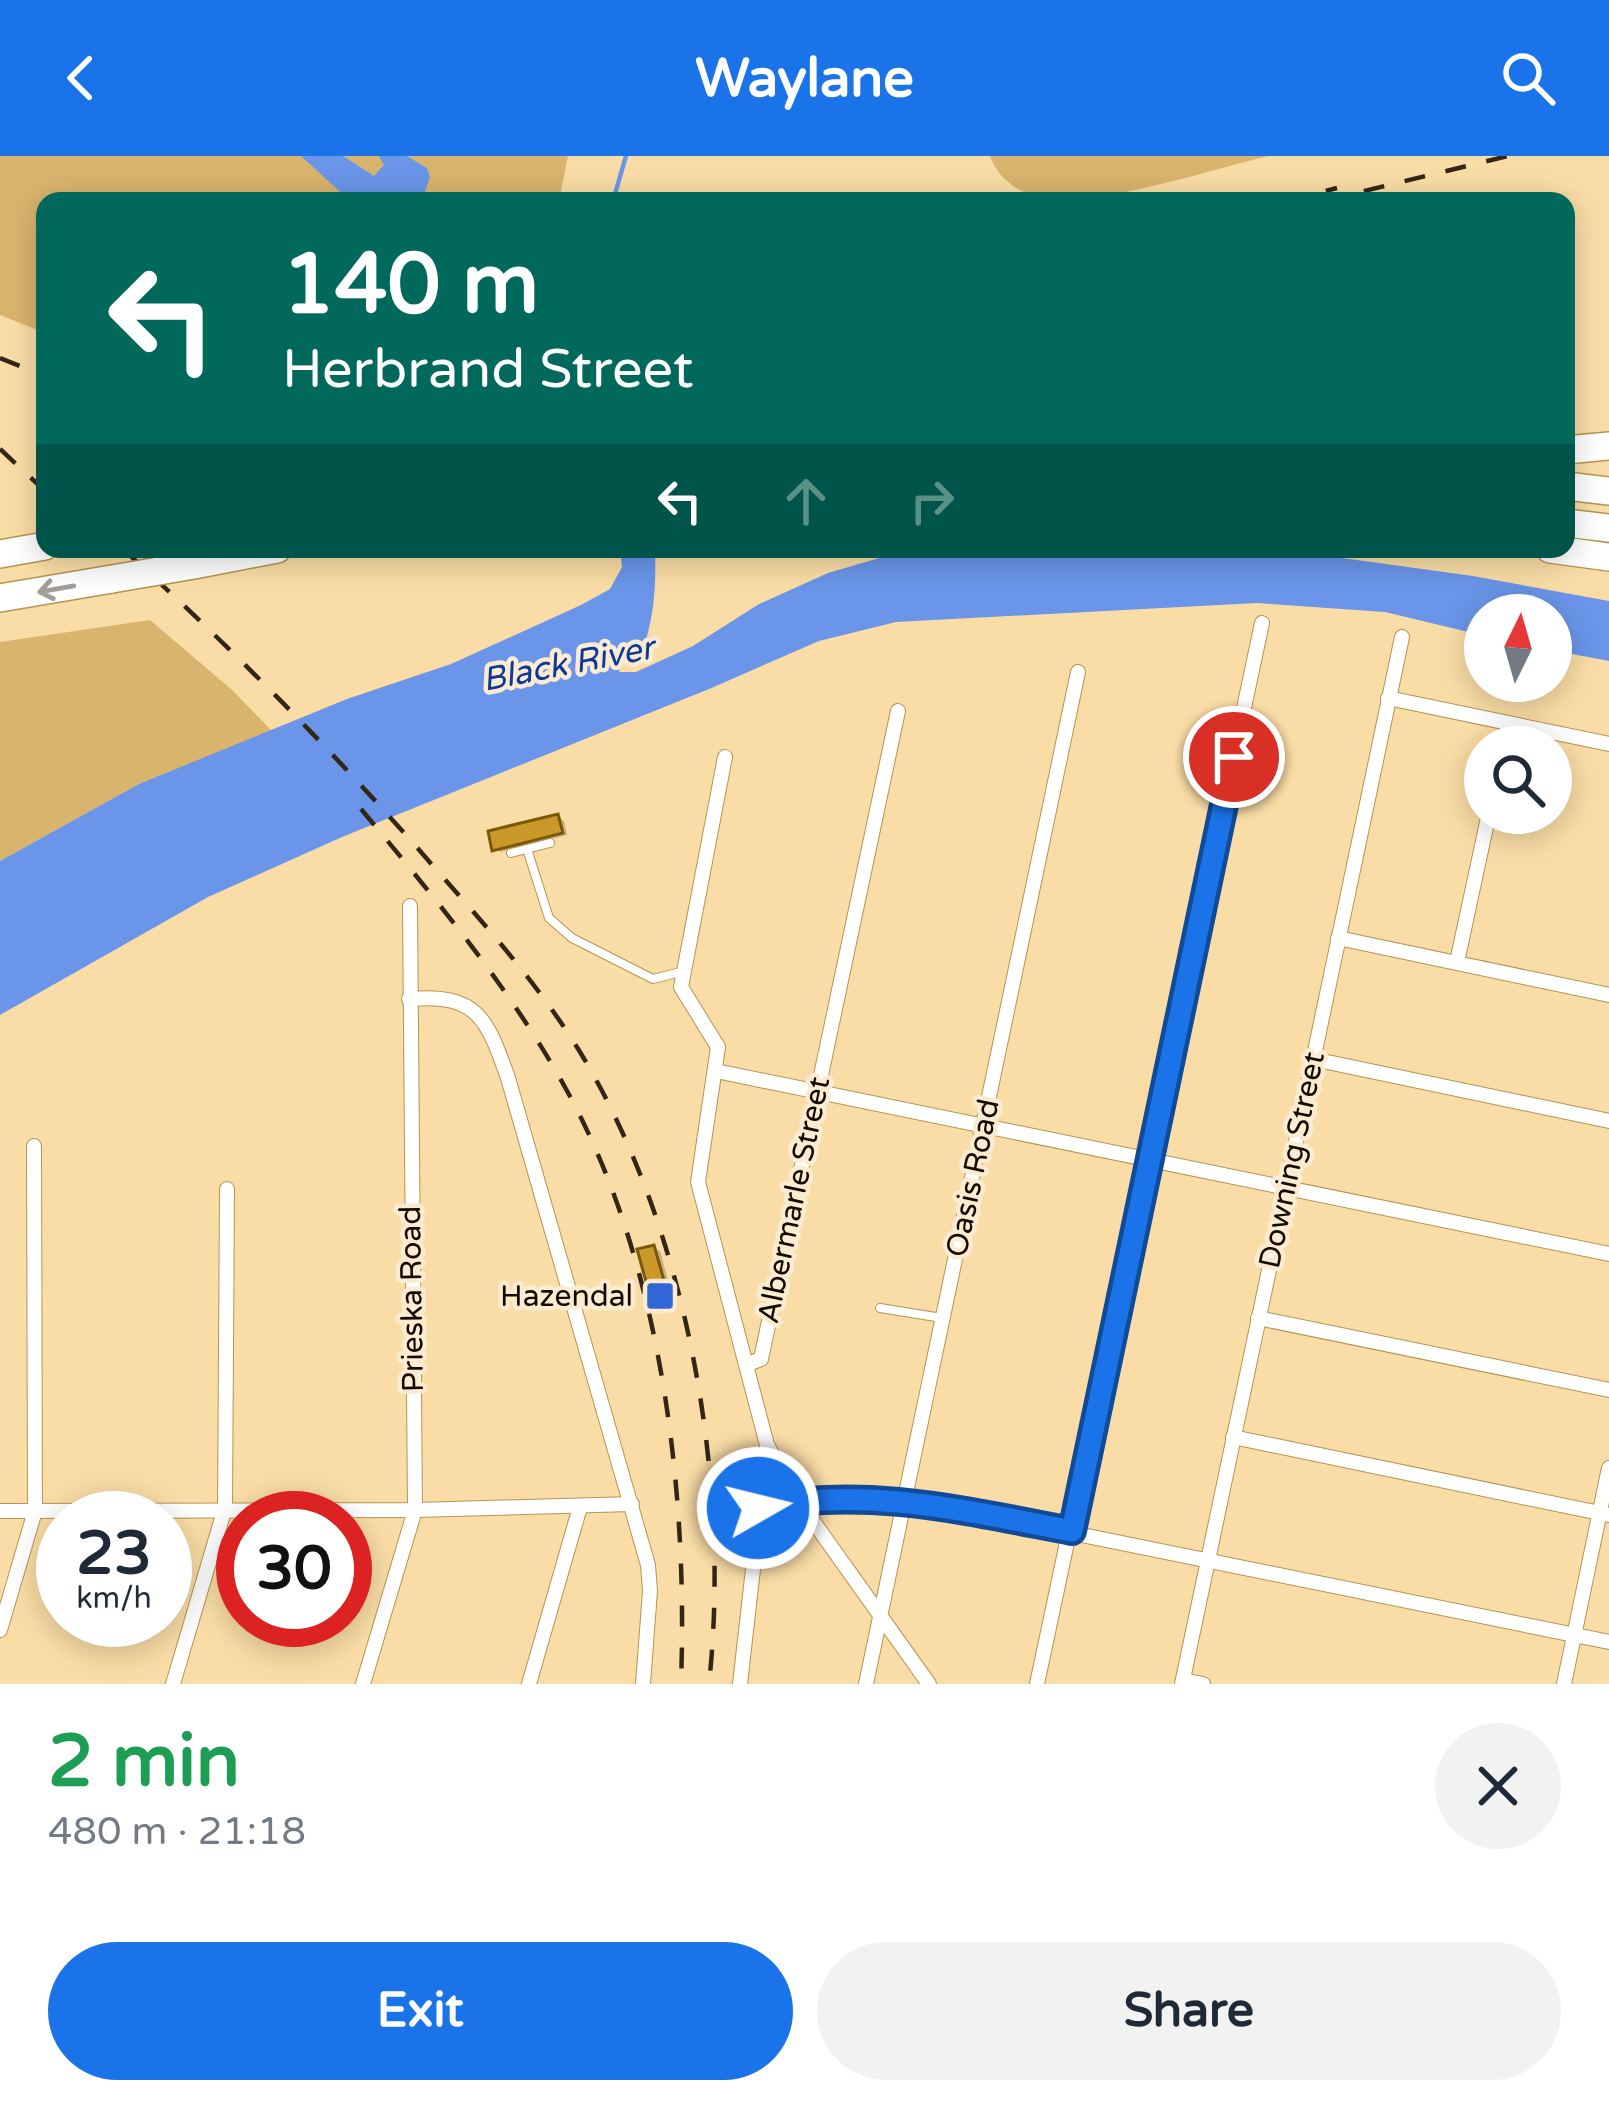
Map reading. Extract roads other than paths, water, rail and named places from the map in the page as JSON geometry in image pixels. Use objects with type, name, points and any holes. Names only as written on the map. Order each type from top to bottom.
[{"type":"highway","points":[[1575,450],[1609,446]]},
{"type":"highway","points":[[1575,461],[1609,465]]},
{"type":"highway","points":[[1575,487],[1609,491]]},
{"type":"highway","points":[[1575,524],[1609,528]]},
{"type":"highway","points":[[0,554],[36,548]]},
{"type":"highway","points":[[1575,552],[1609,557]]},
{"type":"highway","points":[[1575,555],[1609,566]]},
{"type":"highway","points":[[0,598],[231,558]]},
{"type":"street","points":[[1037,1684],[1262,623]]},
{"type":"street","name":"Downing Street","points":[[1183,1682],[1402,637]]},
{"type":"street","name":"Oasis Road","points":[[866,1684],[1078,672]]},
{"type":"street","points":[[1388,698],[1609,744]]},
{"type":"street","name":"Albermarle Street","points":[[740,1684],[766,1445],[748,1364],[760,1359],[898,712]]},
{"type":"street","points":[[1507,726],[1508,722]]},
{"type":"street","points":[[725,757],[681,972],[685,1000],[718,1047],[698,1182],[748,1364]]},
{"type":"street","points":[[1457,962],[1484,834]]},
{"type":"street","name":"Prieska Road","points":[[363,1684],[415,1510],[410,906]]},
{"type":"street","points":[[1338,938],[1609,995]]},
{"type":"street","points":[[410,999],[439,996],[468,1005],[499,1054],[650,1577],[643,1684]]},
{"type":"street","points":[[1313,1059],[1609,1121]]},
{"type":"street","points":[[716,1071],[1609,1254]]},
{"type":"street","points":[[0,1630],[35,1511],[34,1146]]},
{"type":"street","points":[[225,1491],[227,1189]]},
{"type":"street","points":[[1258,1318],[1609,1390]]},
{"type":"street","points":[[1233,1437],[1604,1514]]},
{"type":"street","points":[[766,1445],[798,1500],[928,1684]]},
{"type":"street","points":[[1564,1684],[1604,1514],[1609,1468]]},
{"type":"street","points":[[758,1508],[798,1500],[905,1499],[1609,1642]]},
{"type":"street","points":[[372,1510],[632,1504]]},
{"type":"street","points":[[529,1684],[580,1507]]},
{"type":"street","points":[[0,1511],[216,1508]]},
{"type":"street","points":[[173,1684],[216,1538]]},
{"type":"street","points":[[1183,1682],[1203,1684]]},
{"type":"lane","points":[[511,854],[550,843]]},
{"type":"lane","points":[[527,849],[549,919],[572,938],[653,979],[681,972]]},
{"type":"lane","points":[[880,1308],[944,1318]]},
{"type":"water","points":[[301,156],[343,156],[374,176],[384,165],[379,156],[407,156],[427,168],[430,177],[425,192],[340,192]]},
{"type":"water","name":"Black River","points":[[621,558],[655,558],[646,640],[623,652],[619,672],[636,672],[693,646],[759,604],[828,573],[879,558],[1342,558],[1571,594],[1464,594],[1464,631],[1385,612],[1257,603],[896,622],[819,641],[208,897],[0,1015],[0,861],[139,784],[347,699],[451,664],[610,589],[622,567]]},
{"type":"water","name":"Black River","points":[[1572,594],[1609,601],[1609,661],[1572,654]]},
{"type":"waterway","points":[[616,192],[626,156]]},
{"type":"railway","points":[[1360,192],[1508,156]]},
{"type":"railway","points":[[1321,192],[1337,188]]},
{"type":"railway","points":[[0,358],[36,372]]},
{"type":"railway","points":[[0,449],[36,483]]},
{"type":"railway","points":[[133,558],[283,703],[473,911],[564,1027],[617,1122],[649,1197],[693,1358],[713,1524],[709,1684]]},
{"type":"railway","points":[[361,809],[521,1015],[566,1089],[599,1157],[625,1228],[646,1302],[673,1456],[681,1684]]},
{"type":"place","name":"Hazendal","points":[[660,1296]]}]
